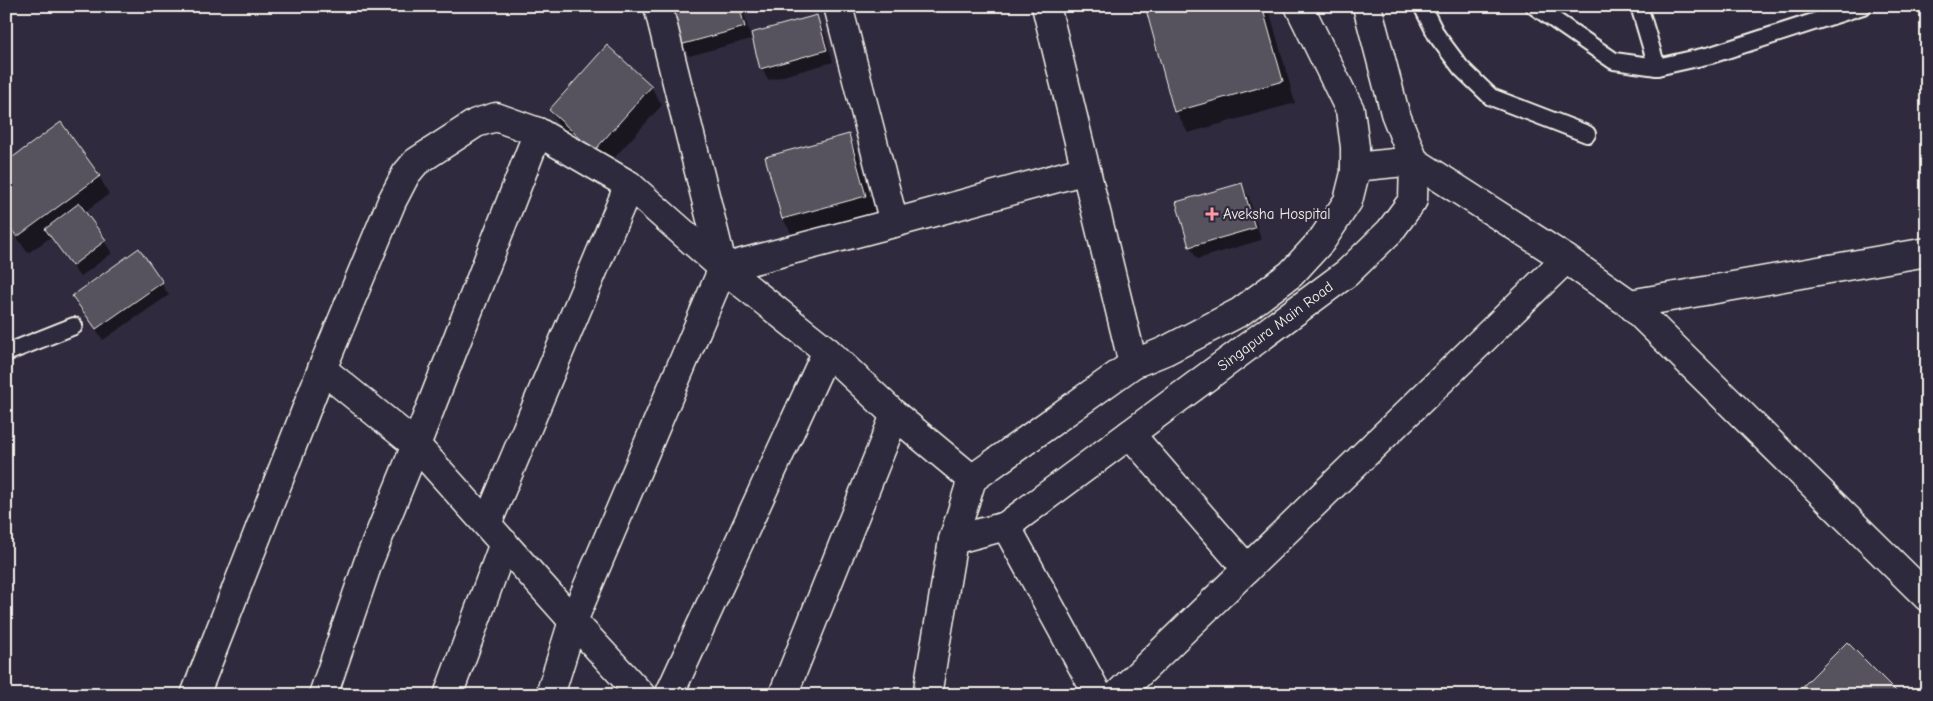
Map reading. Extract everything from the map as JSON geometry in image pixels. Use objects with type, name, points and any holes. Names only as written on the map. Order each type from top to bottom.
[{"type":"street","points":[[550,695],[573,621],[723,268],[658,6]]},
{"type":"street","points":[[838,6],[894,223]]},
{"type":"street","points":[[1046,6],[1133,364]]},
{"type":"street","points":[[927,695],[953,540],[972,479],[1133,364],[1165,351],[1240,312],[1291,274],[1322,240],[1348,201],[1355,167],[1355,147],[1350,110],[1299,6]]},
{"type":"street","name":"Singapura Main Road","points":[[953,540],[1006,526],[1347,273],[1390,231],[1413,200],[1414,162],[1395,113],[1367,6]]},
{"type":"street","points":[[195,695],[322,370],[392,201],[406,174],[416,162],[476,123],[496,117],[538,132],[629,185],[723,268],[827,351],[895,415],[972,479]]},
{"type":"street","points":[[324,695],[368,563],[538,132]]},
{"type":"street","points":[[1355,167],[1414,162],[1566,259],[1630,304],[1927,596]]},
{"type":"street","points":[[723,268],[1086,170]]},
{"type":"street","points":[[448,695],[496,533],[629,185]]},
{"type":"street","points":[[1630,304],[1927,252]]},
{"type":"street","points":[[1117,695],[1566,259]]},
{"type":"street","points":[[669,695],[827,351]]},
{"type":"street","points":[[322,370],[416,445],[641,695]]},
{"type":"street","points":[[783,695],[895,415]]},
{"type":"street","points":[[1130,434],[1247,568]]},
{"type":"street","points":[[1006,526],[1098,695]]},
{"type":"lane","points":[[1422,6],[1437,36],[1461,68],[1490,97],[1587,134]]},
{"type":"lane","points":[[1534,6],[1614,61],[1656,67],[1711,55],[1863,6]]},
{"type":"lane","points":[[1639,6],[1656,67]]},
{"type":"lane","points":[[6,353],[74,326]]},
{"type":"building","points":[[670,6],[739,6],[745,27],[680,45]]},
{"type":"building","points":[[1145,6],[1262,6],[1283,81],[1174,112]]},
{"type":"building","points":[[817,15],[827,50],[760,69],[751,33]]},
{"type":"building","points":[[607,45],[652,86],[594,151],[549,110]]},
{"type":"building","points":[[61,122],[100,176],[17,237],[6,222],[6,162]]},
{"type":"building","points":[[849,134],[866,196],[782,219],[765,157]]},
{"type":"building","points":[[1242,183],[1255,228],[1189,247],[1176,202]]},
{"type":"building","points":[[79,203],[106,240],[72,266],[45,229]]},
{"type":"building","points":[[139,248],[163,282],[96,329],[72,296]]},
{"type":"building","points":[[1847,642],[1900,695],[1794,695]]},
{"type":"place","name":"Aveksha Hospital","points":[[1212,214]]}]
